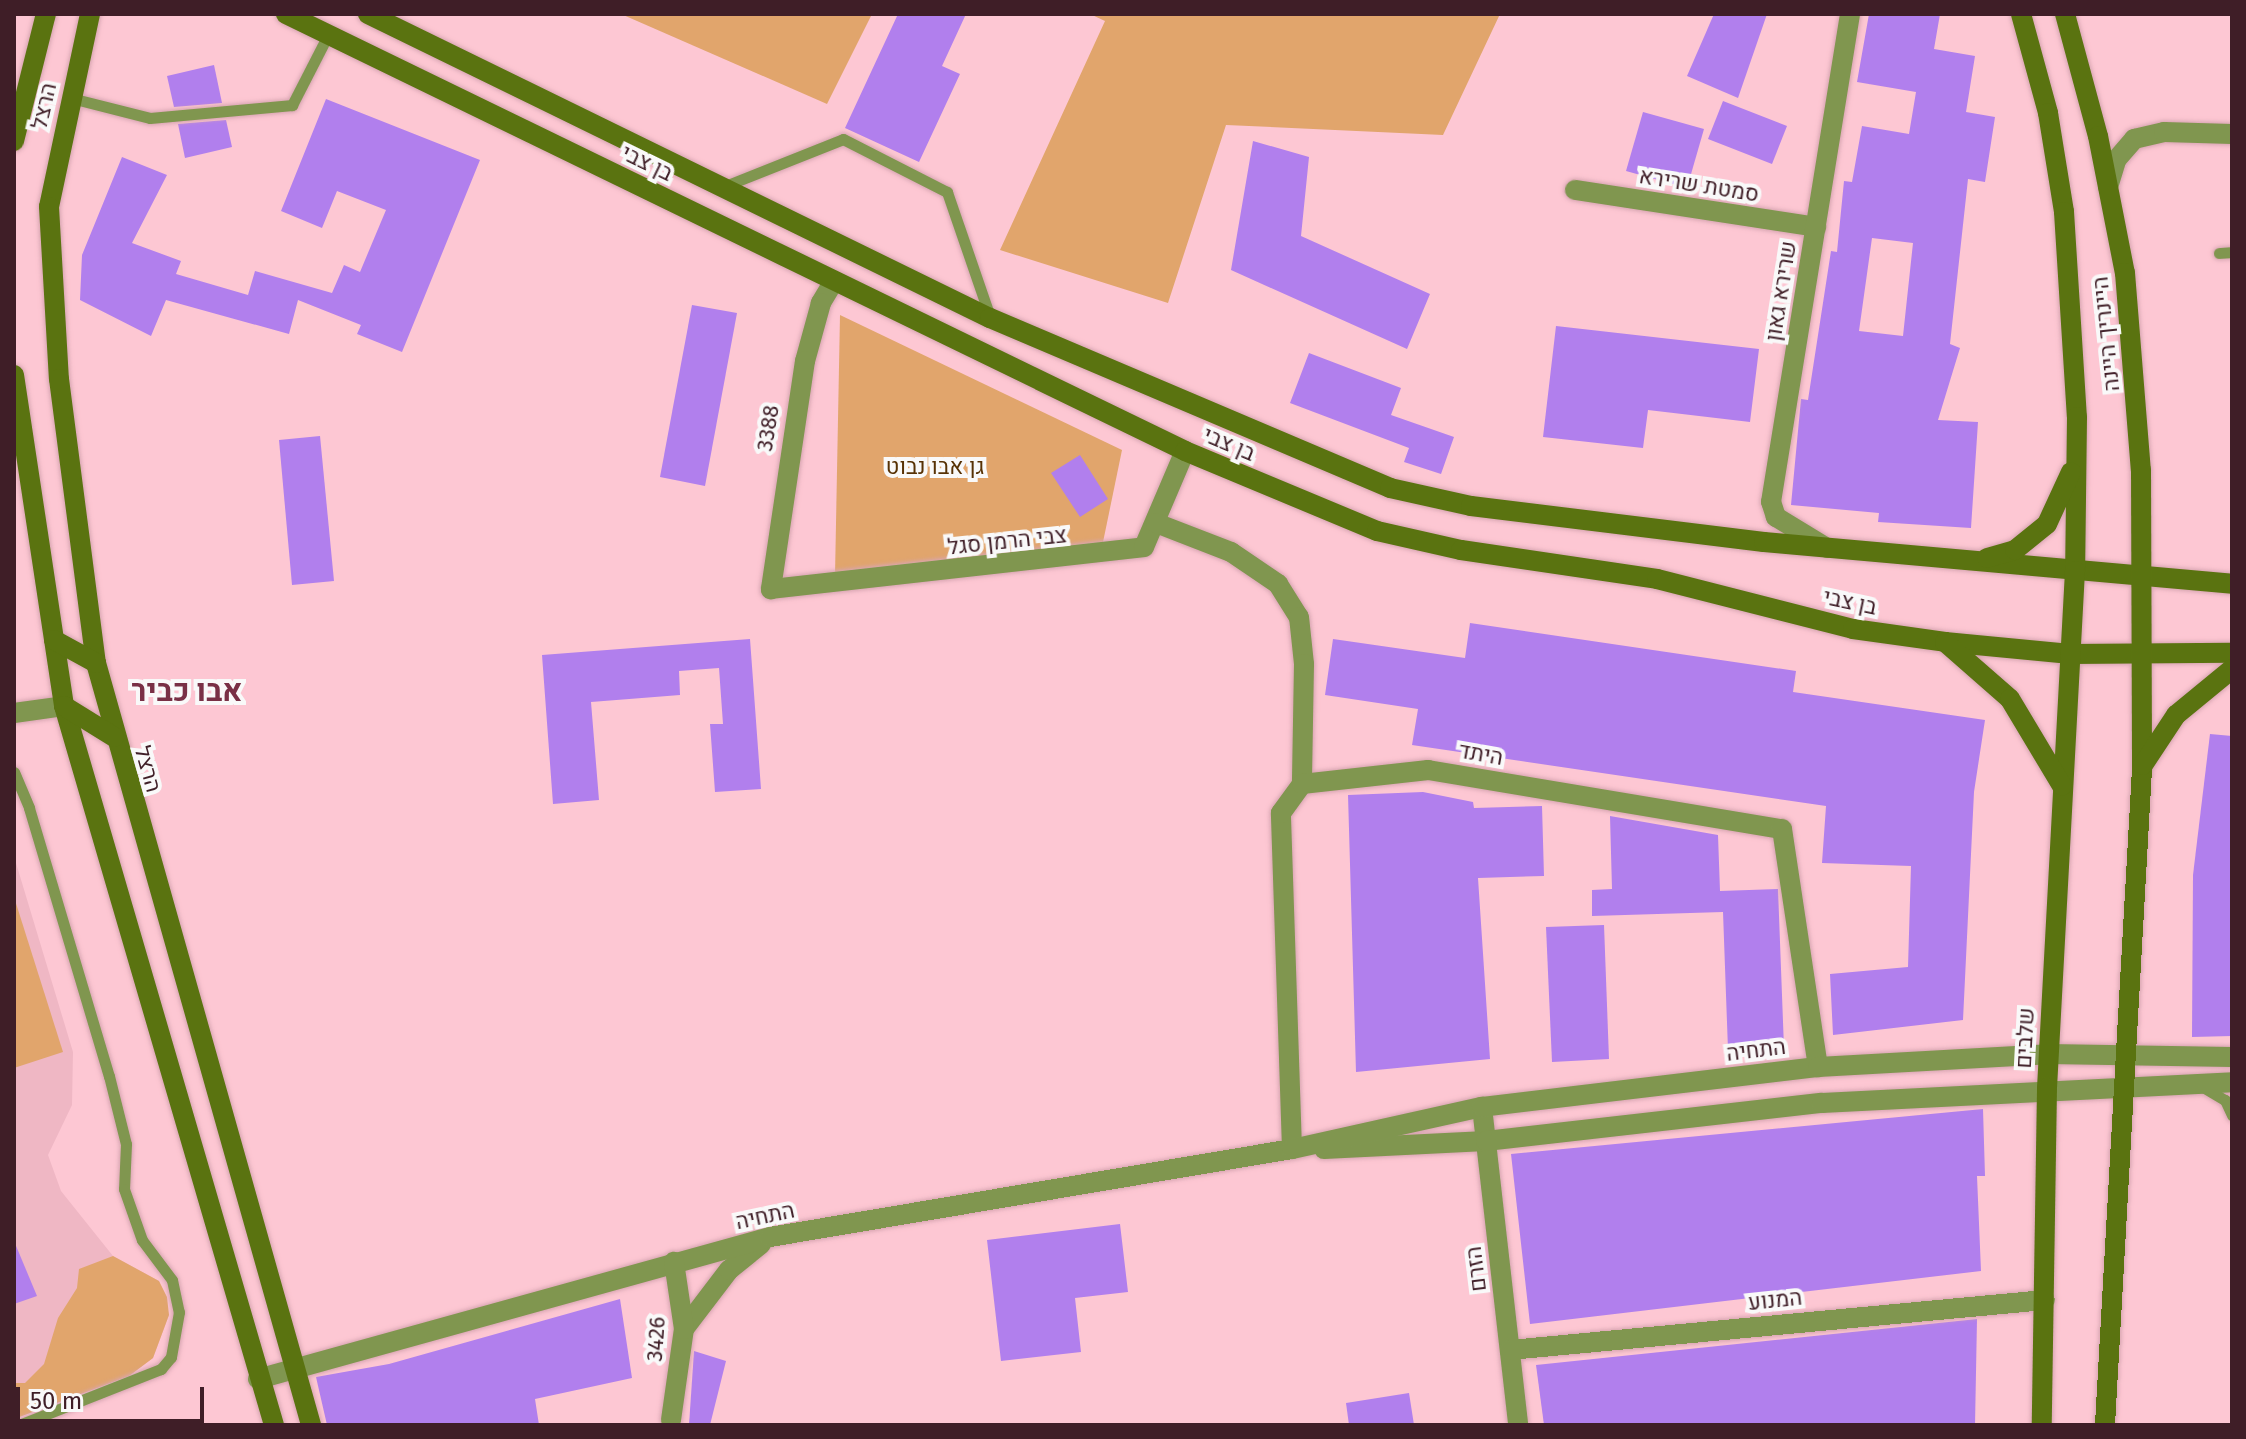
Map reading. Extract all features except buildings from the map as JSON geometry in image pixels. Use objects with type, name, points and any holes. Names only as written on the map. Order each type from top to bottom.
[{"type":"main road","name":"הרצל","points":[[14,141],[46,14]]},
{"type":"main road","name":"בן צבי","points":[[286,14],[1185,451],[1377,531],[1461,550],[1657,579],[1853,629],[2070,654],[2141,656],[2232,653]]},
{"type":"main road","name":"בן צבי","points":[[368,14],[990,318],[1390,488],[1471,506],[1827,548],[2232,584]]},
{"type":"main road","name":"היינריך היינה","points":[[2065,14],[2108,187],[2135,354],[2141,656]]},
{"type":"main road","name":"הרצל","points":[[91,17],[70,97],[49,207],[59,379],[96,663],[114,737],[299,1367],[311,1425]]},
{"type":"main road","name":"היינריך היינה","points":[[2019,19],[2048,113],[2064,212],[2077,449],[2070,654]]},
{"type":"main road","points":[[14,375],[64,706],[258,1379],[274,1425]]},
{"type":"main road","points":[[1975,561],[2015,550],[2047,524],[2062,499],[2077,449]]},
{"type":"main road","points":[[54,640],[96,663]]},
{"type":"main road","points":[[1945,642],[2010,699],[2063,790]]},
{"type":"main road","name":"שלבים","points":[[2042,1425],[2048,1054],[2070,654]]},
{"type":"main road","points":[[2105,1425],[2142,769],[2141,656]]},
{"type":"main road","points":[[2142,769],[2176,715],[2232,669]]},
{"type":"main road","points":[[64,706],[114,737]]},
{"type":"street","name":"שרירא גאון","points":[[1827,548],[1776,517],[1771,502],[1850,14]]},
{"type":"street","points":[[2108,187],[2116,160],[2134,139],[2164,132],[2232,134]]},
{"type":"street","name":"סמטת שרירא","points":[[1575,190],[1816,227]]},
{"type":"street","name":"3388","points":[[771,589],[805,361],[821,303],[834,281]]},
{"type":"street","name":"צבי הרמן סגל","points":[[771,589],[1101,555],[1144,547],[1185,451]]},
{"type":"street","points":[[1156,523],[1231,552],[1278,584],[1299,617],[1304,664],[1302,784],[1281,813],[1292,1149]]},
{"type":"street","points":[[14,713],[64,706]]},
{"type":"street","name":"היתד","points":[[1302,784],[1428,770],[1782,829],[1818,1067]]},
{"type":"street","name":"התחיה","points":[[258,1379],[770,1237],[1292,1149],[1482,1107],[1818,1067],[2048,1054],[2232,1057]]},
{"type":"street","name":"התחיה","points":[[1292,1149],[1395,1149],[1822,1103],[2047,1088],[2125,1088],[2232,1082]]},
{"type":"street","name":"הזרם","points":[[1482,1107],[1518,1425]]},
{"type":"street","points":[[684,1329],[729,1270],[770,1237]]},
{"type":"street","name":"3426","points":[[671,1420],[684,1329],[674,1262]]},
{"type":"street","name":"המנוע","points":[[1510,1350],[2045,1300]]},
{"type":"lane","points":[[70,97],[150,118],[292,105],[328,35]]},
{"type":"lane","points":[[725,186],[843,139],[947,192],[990,318]]},
{"type":"lane","points":[[14,772],[29,808],[109,1076],[126,1144],[124,1189],[142,1240],[172,1280],[179,1312],[171,1357],[161,1369],[19,1425]]},
{"type":"lane","points":[[2199,1084],[2225,1100],[2232,1115]]},
{"type":"shaded area","points":[[16,863],[73,1052],[72,1105],[48,1155],[61,1191],[113,1256],[159,1281],[169,1315],[153,1358],[129,1376],[14,1419]]},
{"type":"green space","points":[[621,14],[872,14],[827,104]]},
{"type":"green space","points":[[1090,14],[1500,14],[1443,135],[1226,125],[1168,303],[1000,250],[1105,21]]},
{"type":"green space","name":"גן אבו נבוט","points":[[840,315],[1122,450],[1102,547],[835,576]]},
{"type":"green space","points":[[14,897],[63,1052],[14,1068]]},
{"type":"green space","points":[[113,1256],[159,1281],[167,1297],[169,1315],[153,1358],[129,1376],[14,1419],[14,1383],[25,1383],[44,1364],[58,1318],[77,1288],[79,1269]]},
{"type":"district","name":"אבו כביר","points":[[187,691]]}]
